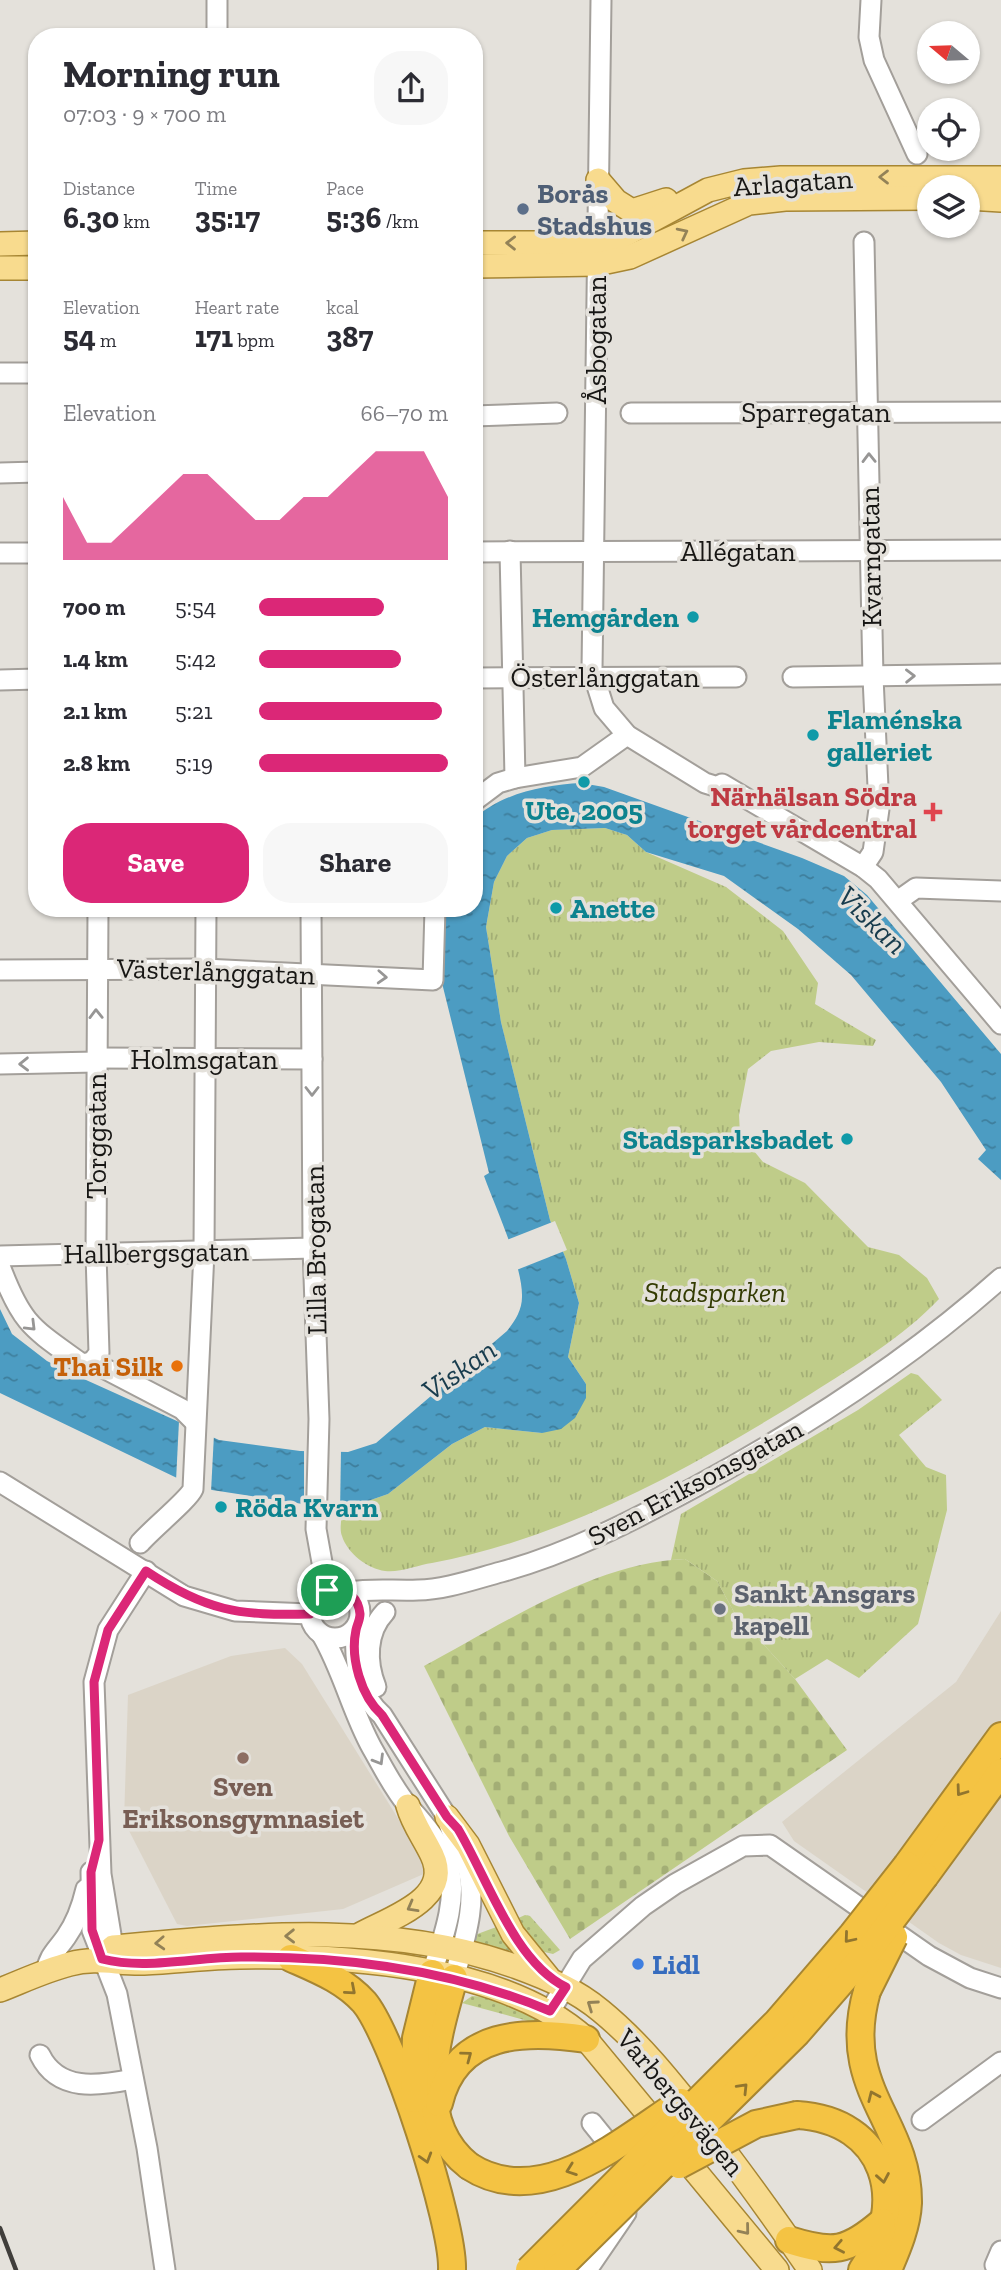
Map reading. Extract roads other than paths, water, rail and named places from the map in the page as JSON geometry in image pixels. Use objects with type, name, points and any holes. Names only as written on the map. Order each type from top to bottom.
[{"type":"highway","points":[[557,2270],[797,2032],[869,1950],[1001,1736]]},
{"type":"highway","points":[[529,2270],[732,2069],[852,1935],[916,1871],[1001,1772]]},
{"type":"highway","points":[[888,2270],[901,2236],[908,2203],[901,2159],[866,2080],[858,2036],[867,1992],[916,1871]]},
{"type":"highway","points":[[291,1958],[338,1980],[366,2005],[426,2117],[454,2154],[483,2175],[520,2182],[550,2177],[581,2166],[732,2069]]},
{"type":"highway","points":[[443,1976],[414,2061],[438,2195],[451,2242],[452,2270]]},
{"type":"highway","points":[[426,2117],[457,2063],[481,2046],[519,2035],[586,2039]]},
{"type":"highway","points":[[641,2187],[730,2135],[773,2118],[797,2115],[830,2120],[859,2136],[873,2150],[886,2185],[876,2251],[862,2270]]},
{"type":"highway","points":[[789,2240],[818,2248],[841,2248],[855,2244],[882,2222]]},
{"type":"main road","name":"Arlagatan","points":[[597,254],[623,236],[699,195],[744,181],[781,178],[1001,178]]},
{"type":"main road","points":[[598,180],[616,201],[632,211],[679,194],[699,195]]},
{"type":"main road","name":"Arlagatan","points":[[597,254],[630,257],[749,203],[785,199],[917,198]]},
{"type":"main road","points":[[980,199],[1001,200]]},
{"type":"main road","points":[[0,244],[28,243]]},
{"type":"main road","points":[[483,244],[597,254]]},
{"type":"main road","points":[[483,265],[597,254]]},
{"type":"main road","points":[[0,268],[28,268]]},
{"type":"main road","points":[[359,1935],[423,1901],[434,1883],[433,1857],[408,1806]]},
{"type":"main road","points":[[447,1817],[468,1845],[513,1934],[558,1983]]},
{"type":"main road","name":"Varbergsvägen","points":[[108,1953],[255,1937],[359,1935],[400,1938],[451,1947],[558,1983],[610,2018],[660,2069],[810,2270]]},
{"type":"main road","points":[[0,1990],[71,1963],[108,1953]]},
{"type":"main road","name":"Varbergsvägen","points":[[108,1953],[145,1963],[199,1958],[291,1958],[443,1976],[512,1995],[550,2011],[586,2039],[777,2270]]},
{"type":"street","points":[[217,0],[217,28]]},
{"type":"street","name":"Åsbogatan","points":[[594,679],[601,0]]},
{"type":"street","points":[[871,0],[869,37],[874,60],[917,154]]},
{"type":"street","name":"Kvarngatan","points":[[863,867],[873,852],[879,809],[873,677],[864,242]]},
{"type":"street","points":[[0,373],[28,373]]},
{"type":"street","name":"Sparregatan","points":[[631,413],[1001,412]]},
{"type":"street","points":[[483,416],[557,413]]},
{"type":"street","points":[[0,473],[28,472]]},
{"type":"street","name":"Allégatan","points":[[483,552],[1001,550]]},
{"type":"street","points":[[507,780],[510,551]]},
{"type":"street","points":[[0,553],[28,553]]},
{"type":"street","points":[[793,677],[1001,674]]},
{"type":"street","name":"Österlånggatan","points":[[483,678],[736,677]]},
{"type":"street","points":[[0,680],[28,679]]},
{"type":"street","points":[[594,679],[604,708],[627,735],[653,750],[668,753],[717,780],[731,791],[863,867],[899,900],[1001,1024]]},
{"type":"street","points":[[483,782],[572,771],[582,767],[627,735]]},
{"type":"street","points":[[483,795],[507,780]]},
{"type":"street","points":[[899,900],[916,888],[1001,891]]},
{"type":"street","name":"Torggatan","points":[[92,1362],[99,1353],[96,1254],[98,917]]},
{"type":"street","points":[[139,1543],[158,1522],[190,1498],[193,1489],[204,1252],[206,917]]},
{"type":"street","name":"Lilla Brogatan","points":[[312,917],[313,1248],[320,1419],[316,1529],[327,1590]]},
{"type":"street","name":"Västerlånggatan","points":[[0,970],[204,969],[433,980],[435,917]]},
{"type":"street","name":"Holmsgatan","points":[[0,1064],[97,1060],[312,1059]]},
{"type":"street","name":"Hallbergsgatan","points":[[0,1256],[313,1248]]},
{"type":"street","points":[[0,1266],[23,1319],[42,1337],[82,1364],[92,1362],[182,1409],[195,1422]]},
{"type":"street","name":"Sven Eriksonsgatan","points":[[349,1592],[380,1588],[419,1591],[533,1562],[601,1535],[673,1499],[839,1402],[939,1331],[1001,1278]]},
{"type":"street","points":[[0,1482],[184,1596],[207,1605],[259,1613],[310,1614]]},
{"type":"street","points":[[146,1571],[108,1630],[100,1652],[94,1682],[93,1718],[108,1953],[148,2148],[165,2270]]},
{"type":"street","points":[[443,1976],[451,1947],[470,1913],[469,1878],[447,1817],[382,1715],[372,1706],[358,1673],[356,1627],[360,1609],[349,1592],[327,1590],[315,1599],[310,1614],[313,1624],[323,1635],[339,1665],[370,1745],[408,1806],[420,1817],[441,1849],[450,1871],[448,1914],[451,1947]]},
{"type":"street","points":[[323,1635],[338,1638],[419,1591]]},
{"type":"street","points":[[382,1715],[369,1658],[370,1638],[385,1612]]},
{"type":"street","points":[[47,1972],[49,1958],[66,1938],[81,1909],[99,1840]]},
{"type":"street","points":[[550,2011],[558,1983],[590,1950],[669,1888],[743,1846],[770,1846],[929,1956],[970,1978],[1001,1988]]},
{"type":"street","points":[[91,1872],[92,1930],[108,1953]]},
{"type":"street","points":[[40,2055],[54,2076],[65,2081],[107,2085],[133,2079]]},
{"type":"street","points":[[922,2120],[1001,2062]]},
{"type":"street","points":[[587,2270],[639,2195],[638,2180],[592,2123]]},
{"type":"water","name":"Viskan","points":[[581,783],[604,787],[802,858],[844,876],[867,895],[1001,1054],[1001,1180],[978,1159],[986,1150],[941,1082],[851,975],[798,929],[724,876],[646,852],[627,835],[605,828],[552,830],[527,838],[507,856],[494,882],[486,927],[501,1022],[550,1220],[566,1259],[579,1303],[568,1357],[586,1384],[586,1398],[575,1418],[561,1429],[542,1433],[485,1427],[452,1444],[388,1494],[342,1510],[212,1490],[177,1478],[0,1393],[0,1309],[12,1334],[47,1361],[219,1440],[300,1451],[348,1452],[376,1443],[507,1331],[521,1306],[521,1284],[513,1253],[484,1176],[489,1173],[443,987],[441,917],[483,917],[483,812],[510,797],[553,786]]},
{"type":"railway","points":[[0,2228],[16,2270]]},
{"type":"place","name":"Borås Stadshus","points":[[523,209]]},
{"type":"place","name":"Hemgården","points":[[693,617]]},
{"type":"place","name":"Flaménska galleriet","points":[[813,735]]},
{"type":"place","name":"Ute, 2005","points":[[584,782]]},
{"type":"place","name":"Närhälsan Södra torget vårdcentral","points":[[933,812]]},
{"type":"place","name":"Anette","points":[[556,908]]},
{"type":"place","name":"Stadsparksbadet","points":[[847,1139]]},
{"type":"place","name":"Thai Silk","points":[[177,1366]]},
{"type":"place","name":"Röda Kvarn","points":[[221,1507]]},
{"type":"place","name":"Sankt Ansgars kapell","points":[[720,1609]]},
{"type":"place","name":"Sven Eriksonsgymnasiet","points":[[243,1758]]},
{"type":"place","name":"Lidl","points":[[638,1964]]},
{"type":"park label","name":"Stadsparken","points":[[715,1292]]}]
